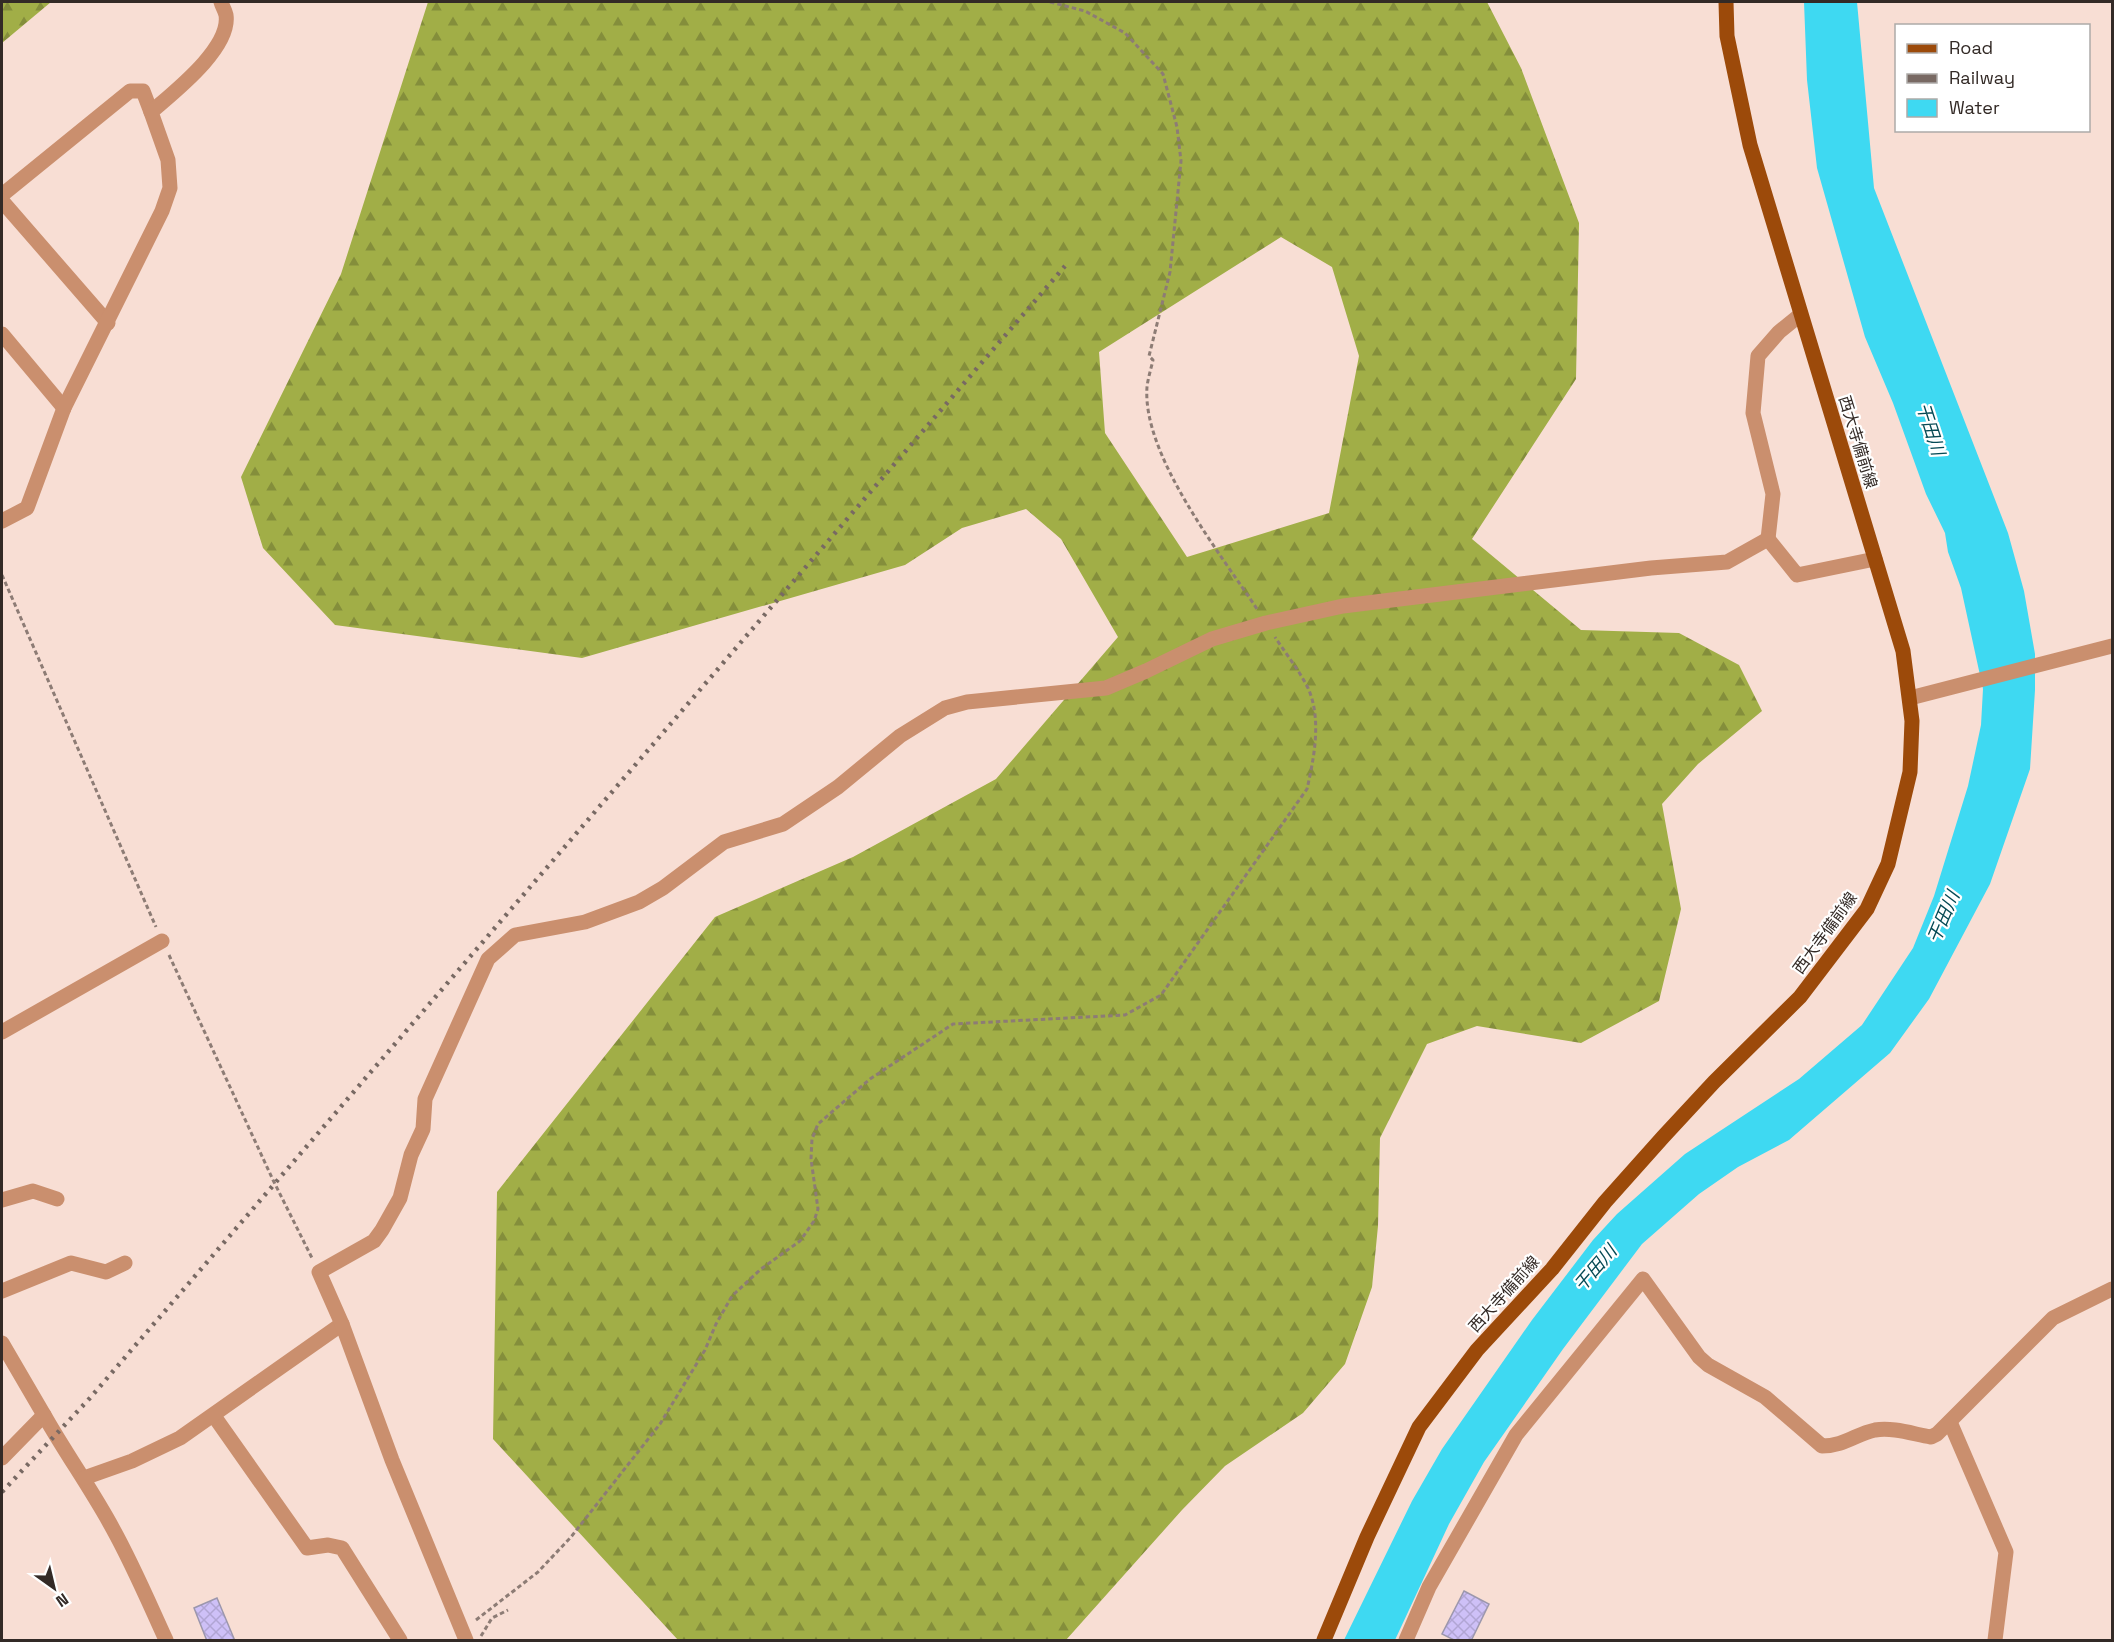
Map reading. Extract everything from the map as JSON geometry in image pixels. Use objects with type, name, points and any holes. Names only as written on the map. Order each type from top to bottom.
[{"type":"main road","name":"西大寺備前線","points":[[1324,1641],[1367,1537],[1419,1427],[1477,1350],[1552,1269],[1605,1202],[1714,1082],[1800,997],[1867,909],[1888,864],[1910,772],[1912,721],[1903,651],[1750,145],[1727,36],[1726,2]]},
{"type":"street","points":[[151,112],[210,58],[223,34],[226,16],[221,2]]},
{"type":"street","points":[[2,195],[130,91],[143,91],[168,160],[170,188],[162,211],[64,408],[27,508],[2,521]]},
{"type":"street","points":[[2,201],[108,323]]},
{"type":"street","points":[[1800,315],[1779,332],[1758,356],[1754,413],[1773,494],[1768,539],[1797,575],[1875,560]]},
{"type":"street","points":[[2,334],[64,408]]},
{"type":"street","points":[[468,1637],[392,1460],[342,1324],[319,1272],[374,1241],[382,1230],[400,1198],[411,1155],[423,1129],[425,1099],[429,1088],[488,959],[515,935],[585,922],[639,902],[663,888],[724,842],[783,824],[838,787],[900,736],[945,708],[967,702],[1106,688],[1212,639],[1266,622],[1343,606],[1651,568],[1727,562],[1768,539]]},
{"type":"street","points":[[1910,698],[2112,646]]},
{"type":"street","points":[[2,1032],[162,941]]},
{"type":"street","points":[[2,1200],[33,1191],[57,1199]]},
{"type":"street","points":[[2,1291],[71,1263],[106,1272],[125,1263]]},
{"type":"street","points":[[1406,1641],[1429,1587],[1516,1435],[1643,1279],[1699,1357],[1708,1365],[1765,1397],[1822,1446],[1835,1446],[1874,1430],[1892,1430],[1931,1437],[1950,1422],[2053,1318],[2112,1289]]},
{"type":"street","points":[[84,1478],[132,1461],[180,1438],[342,1324]]},
{"type":"street","points":[[2,1343],[59,1442],[84,1478],[114,1530],[166,1641]]},
{"type":"street","points":[[2,1458],[44,1416]]},
{"type":"street","points":[[214,1416],[307,1548],[328,1545],[342,1548],[400,1641]]},
{"type":"street","points":[[1950,1422],[2006,1552],[1995,1641]]},
{"type":"path","points":[[468,1637],[538,1572],[571,1537],[660,1424],[705,1350],[732,1296],[761,1269],[800,1241],[814,1221],[818,1209],[811,1159],[812,1139],[818,1124],[870,1079],[953,1024],[1125,1015],[1161,995],[1308,789],[1314,758],[1316,725],[1309,689],[1184,498],[1167,468],[1152,426],[1147,388],[1152,360],[1149,356],[1170,272],[1181,161],[1177,127],[1163,74],[1125,33],[1085,11],[1050,2]]},
{"type":"path","points":[[468,1637],[480,1636],[492,1618],[508,1610]]},
{"type":"green space","points":[[2,2],[51,2],[2,43]]},
{"type":"green space","points":[[428,2],[1487,2],[1521,68],[1579,223],[1576,379],[1472,539],[1581,630],[1679,633],[1739,665],[1762,711],[1698,764],[1662,804],[1681,909],[1659,1001],[1581,1043],[1477,1026],[1427,1044],[1380,1138],[1378,1226],[1372,1287],[1345,1364],[1303,1413],[1225,1466],[1182,1510],[1066,1640],[678,1640],[493,1439],[497,1192],[715,917],[853,857],[996,779],[1118,637],[1061,539],[1026,509],[962,528],[905,565],[582,658],[335,625],[263,548],[241,477],[341,274]],"holes":[[[1281,237],[1332,267],[1359,356],[1329,513],[1187,557],[1105,433],[1099,352]]]},
{"type":"water","name":"干田川","points":[[1804,2],[1857,2],[1874,188],[2008,533],[2024,591],[2035,654],[2030,769],[1990,884],[1929,999],[1890,1053],[1789,1140],[1738,1167],[1699,1194],[1642,1244],[1563,1349],[1484,1462],[1449,1524],[1395,1640],[1344,1640],[1412,1501],[1442,1449],[1532,1320],[1593,1240],[1617,1214],[1685,1154],[1799,1079],[1862,1025],[1913,948],[1934,896],[1968,786],[1981,725],[1983,689],[1961,588],[1948,552],[1945,533],[1926,494],[1893,403],[1865,337],[1817,168],[1807,80]]},
{"type":"building","points":[[1464,1591],[1489,1604],[1471,1641],[1456,1641],[1442,1634]]},
{"type":"building","points":[[217,1598],[235,1641],[207,1641],[194,1608]]},
{"type":"railway","points":[[2,1492],[90,1398],[1065,266]]}]
